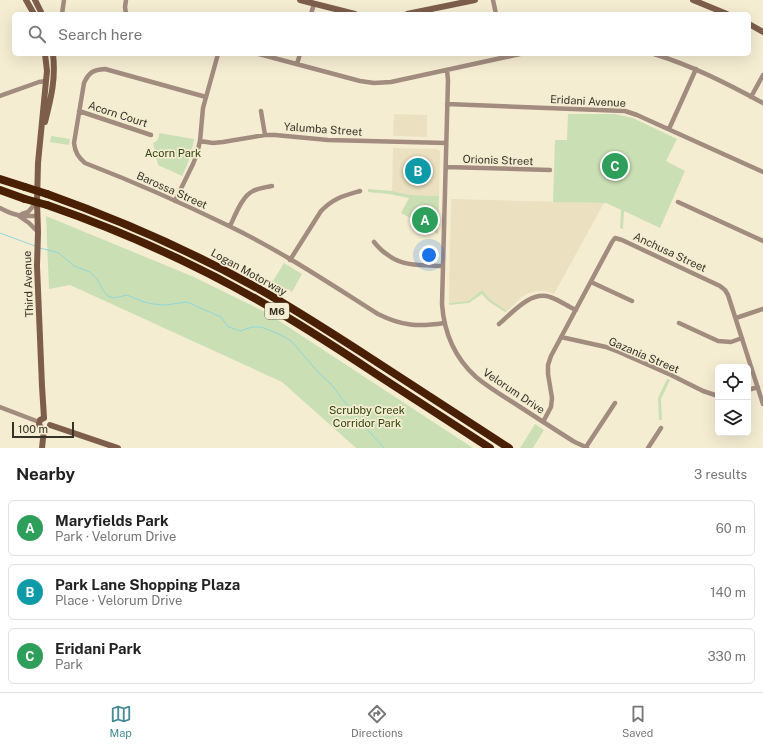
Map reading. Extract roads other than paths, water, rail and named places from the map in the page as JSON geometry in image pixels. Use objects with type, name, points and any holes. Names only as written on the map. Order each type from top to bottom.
[{"type":"highway","name":"Logan Motorway","points":[[0,179],[78,205],[143,231],[202,259],[311,320],[509,448]]},
{"type":"highway","name":"Logan Motorway","points":[[0,190],[47,205],[138,240],[234,287],[319,337],[490,448]]},
{"type":"street","points":[[26,0],[33,12]]},
{"type":"street","points":[[35,0],[41,12]]},
{"type":"street","points":[[62,12],[64,0]]},
{"type":"street","points":[[126,0],[126,12]]},
{"type":"street","points":[[300,0],[347,12]]},
{"type":"street","points":[[415,12],[455,2],[475,0]]},
{"type":"street","points":[[493,0],[496,12]]},
{"type":"street","points":[[694,0],[722,12]]},
{"type":"street","points":[[312,12],[314,4]]},
{"type":"street","points":[[751,25],[763,32]]},
{"type":"street","name":"Third Avenue","points":[[41,420],[36,266],[38,232],[38,163],[47,71],[45,56]]},
{"type":"street","name":"Third Avenue","points":[[40,149],[54,83],[53,56]]},
{"type":"street","points":[[176,200],[193,164],[198,149],[202,114],[217,56]]},
{"type":"street","points":[[267,56],[360,81],[374,83],[391,82],[505,56]]},
{"type":"street","points":[[297,64],[299,56]]},
{"type":"street","points":[[661,56],[696,69],[763,103]]},
{"type":"street","name":"Barossa Street","points":[[206,97],[105,69],[92,72],[87,76],[84,83],[74,143],[75,151],[79,158],[85,163],[176,200],[230,226],[317,275],[388,319],[412,325],[444,323]]},
{"type":"street","points":[[669,129],[696,69]]},
{"type":"street","name":"Velorum Drive","points":[[447,70],[448,80],[442,304],[444,323],[447,332],[453,347],[470,371],[490,387],[543,422],[576,443],[586,447]]},
{"type":"street","points":[[751,97],[763,75]]},
{"type":"street","points":[[0,96],[39,82],[46,81]]},
{"type":"street","name":"Eridani Avenue","points":[[447,104],[625,111],[669,129],[763,172]]},
{"type":"street","name":"Acorn Court","points":[[79,111],[151,135]]},
{"type":"street","points":[[261,111],[266,135]]},
{"type":"street","name":"Yalumba Street","points":[[200,141],[213,143],[275,135],[334,140],[446,143]]},
{"type":"street","name":"Orionis Street","points":[[446,167],[550,170]]},
{"type":"street","points":[[230,226],[248,194],[252,191],[272,186]]},
{"type":"street","points":[[290,260],[327,205],[341,196],[360,192]]},
{"type":"street","points":[[18,216],[28,212],[37,202]]},
{"type":"street","points":[[678,202],[763,241]]},
{"type":"street","points":[[0,208],[18,216],[29,223],[38,232]]},
{"type":"street","points":[[18,216],[37,216]]},
{"type":"street","name":"Anchusa Street","points":[[543,422],[551,407],[552,398],[548,374],[548,365],[551,356],[615,238],[619,238],[720,286],[725,290],[736,318],[763,404]]},
{"type":"street","points":[[374,242],[387,255],[400,262],[443,266]]},
{"type":"street","points":[[591,282],[632,301]]},
{"type":"street","points":[[499,324],[523,303],[530,298],[537,296],[544,295],[551,297],[576,310]]},
{"type":"street","points":[[736,318],[763,309]]},
{"type":"street","points":[[679,323],[718,341],[731,342],[742,338]]},
{"type":"street","name":"Gazania Street","points":[[561,337],[606,347],[715,395]]},
{"type":"street","points":[[751,389],[758,387]]},
{"type":"street","points":[[586,447],[615,403]]},
{"type":"street","points":[[0,408],[41,420],[48,420],[50,425],[118,448]]},
{"type":"street","points":[[41,420],[39,427],[44,429]]},
{"type":"street","points":[[44,429],[47,429],[50,425]]},
{"type":"street","points":[[648,448],[661,428]]},
{"type":"street","points":[[42,448],[44,429]]},
{"type":"waterway","points":[[0,233],[35,246]]},
{"type":"waterway","points":[[40,248],[59,253],[74,266],[90,272],[97,279],[108,296],[114,298],[127,295],[144,302],[166,305],[187,302],[221,317],[227,326],[240,331],[252,327],[261,327],[279,334],[291,341],[319,373],[331,384],[357,418],[384,448]]},
{"type":"place","name":"Eridani Park","points":[[615,166]]},
{"type":"place","name":"Park Lane Shopping Plaza","points":[[418,171]]},
{"type":"place","name":"Maryfields Park","points":[[425,220]]},
{"type":"park label","name":"Acorn Park","points":[[173,153]]},
{"type":"park label","name":"Scrubby Creek Corridor Park","points":[[367,416]]}]
